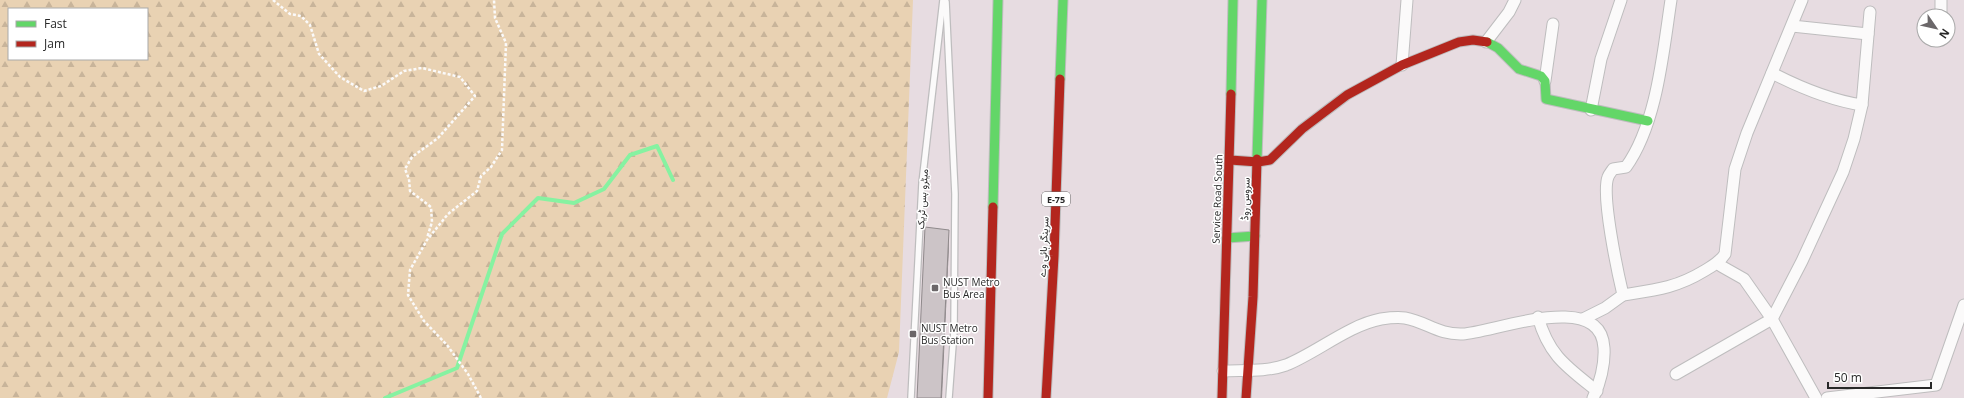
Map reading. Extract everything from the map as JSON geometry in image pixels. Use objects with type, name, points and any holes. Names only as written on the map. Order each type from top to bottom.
[{"type":"main road","points":[[988,398],[998,0]]},
{"type":"main road","name":"سرینگر ہائی وے","points":[[1046,398],[1054,256],[1063,0]]},
{"type":"main road","name":"Service Road South","points":[[1222,398],[1230,160],[1232,0]]},
{"type":"main road","name":"سروس روڈ","points":[[1246,398],[1258,162],[1262,0]]},
{"type":"main road","points":[[1230,160],[1258,162],[1270,160],[1302,129],[1347,95],[1402,65],[1459,42],[1473,40],[1486,42],[1498,48],[1520,69],[1538,74],[1545,82],[1546,99],[1591,110],[1648,121]]},
{"type":"main road","points":[[1227,238],[1255,236]]},
{"type":"street","points":[[1402,65],[1407,0]]},
{"type":"street","points":[[1486,42],[1509,12],[1515,0]]},
{"type":"street","points":[[1591,110],[1601,59],[1621,0]]},
{"type":"street","points":[[1623,295],[1615,264],[1607,190],[1608,177],[1614,169],[1626,167],[1634,156],[1648,121],[1662,60],[1672,0]]},
{"type":"street","points":[[1223,371],[1270,369],[1284,365],[1300,358],[1351,330],[1380,319],[1405,318],[1436,331],[1465,334],[1538,317],[1583,319],[1605,308],[1623,295],[1672,287],[1687,282],[1720,262],[1725,254],[1735,169],[1747,134],[1802,0]]},
{"type":"street","points":[[1676,374],[1772,319],[1802,261],[1842,172],[1854,139],[1862,105],[1870,12]]},
{"type":"street","points":[[1545,82],[1553,24]]},
{"type":"street","points":[[1792,26],[1868,34]]},
{"type":"street","points":[[1772,74],[1840,102],[1862,105]]},
{"type":"street","points":[[1721,266],[1744,279],[1772,319],[1816,398]]},
{"type":"street","points":[[1827,398],[1936,385],[1964,304]]},
{"type":"street","points":[[1538,317],[1544,336],[1563,364],[1595,394],[1605,356],[1604,339],[1593,326],[1583,319]]},
{"type":"lane","name":"میٹرو بس ٹریک","points":[[911,398],[922,183],[944,0]]},
{"type":"lane","name":"میٹرو بس ٹریک","points":[[944,0],[955,194],[954,331],[950,398]]},
{"type":"path","points":[[273,0],[290,14],[300,16],[310,25],[319,54],[340,77],[364,91],[381,86],[404,71],[422,68],[460,77],[475,96],[438,138],[412,157],[404,169],[409,179],[410,191],[431,207],[432,222],[427,240]]},
{"type":"path","points":[[481,398],[468,374],[446,345],[424,321],[408,295],[410,270],[427,240],[448,214],[477,190],[481,176],[491,167],[502,150],[506,44],[495,18],[494,0]]},
{"type":"green space","points":[[0,0],[913,0],[899,352],[887,398],[0,398]]},
{"type":"building","name":"NUST Metro Bus Area","points":[[925,227],[949,230],[941,398],[917,398]]},
{"type":"waterway","points":[[385,398],[457,368],[502,234],[538,198],[574,203],[604,189],[630,155],[657,146],[673,180]]},
{"type":"traffic: fast","points":[[993,207],[998,0]]},
{"type":"traffic: fast","points":[[1060,79],[1063,0]]},
{"type":"traffic: fast","points":[[1231,94],[1233,0]]},
{"type":"traffic: fast","points":[[1257,159],[1262,0]]},
{"type":"traffic: fast","points":[[1487,42],[1498,48],[1519,69],[1541,76],[1545,81],[1546,99],[1648,121]]},
{"type":"traffic: fast","points":[[1227,238],[1255,236]]},
{"type":"traffic: jam","points":[[1230,160],[1258,162],[1270,160],[1302,129],[1347,95],[1402,65],[1459,42],[1473,40],[1487,42]]},
{"type":"traffic: jam","points":[[1046,398],[1054,256],[1060,79]]},
{"type":"traffic: jam","points":[[1222,398],[1231,94]]},
{"type":"traffic: jam","points":[[1246,398],[1253,297],[1257,159]]},
{"type":"traffic: jam","points":[[988,398],[993,207]]},
{"type":"place","name":"NUST Metro Bus Area","points":[[935,288]]},
{"type":"place","name":"NUST Metro Bus Station","points":[[913,334]]}]
